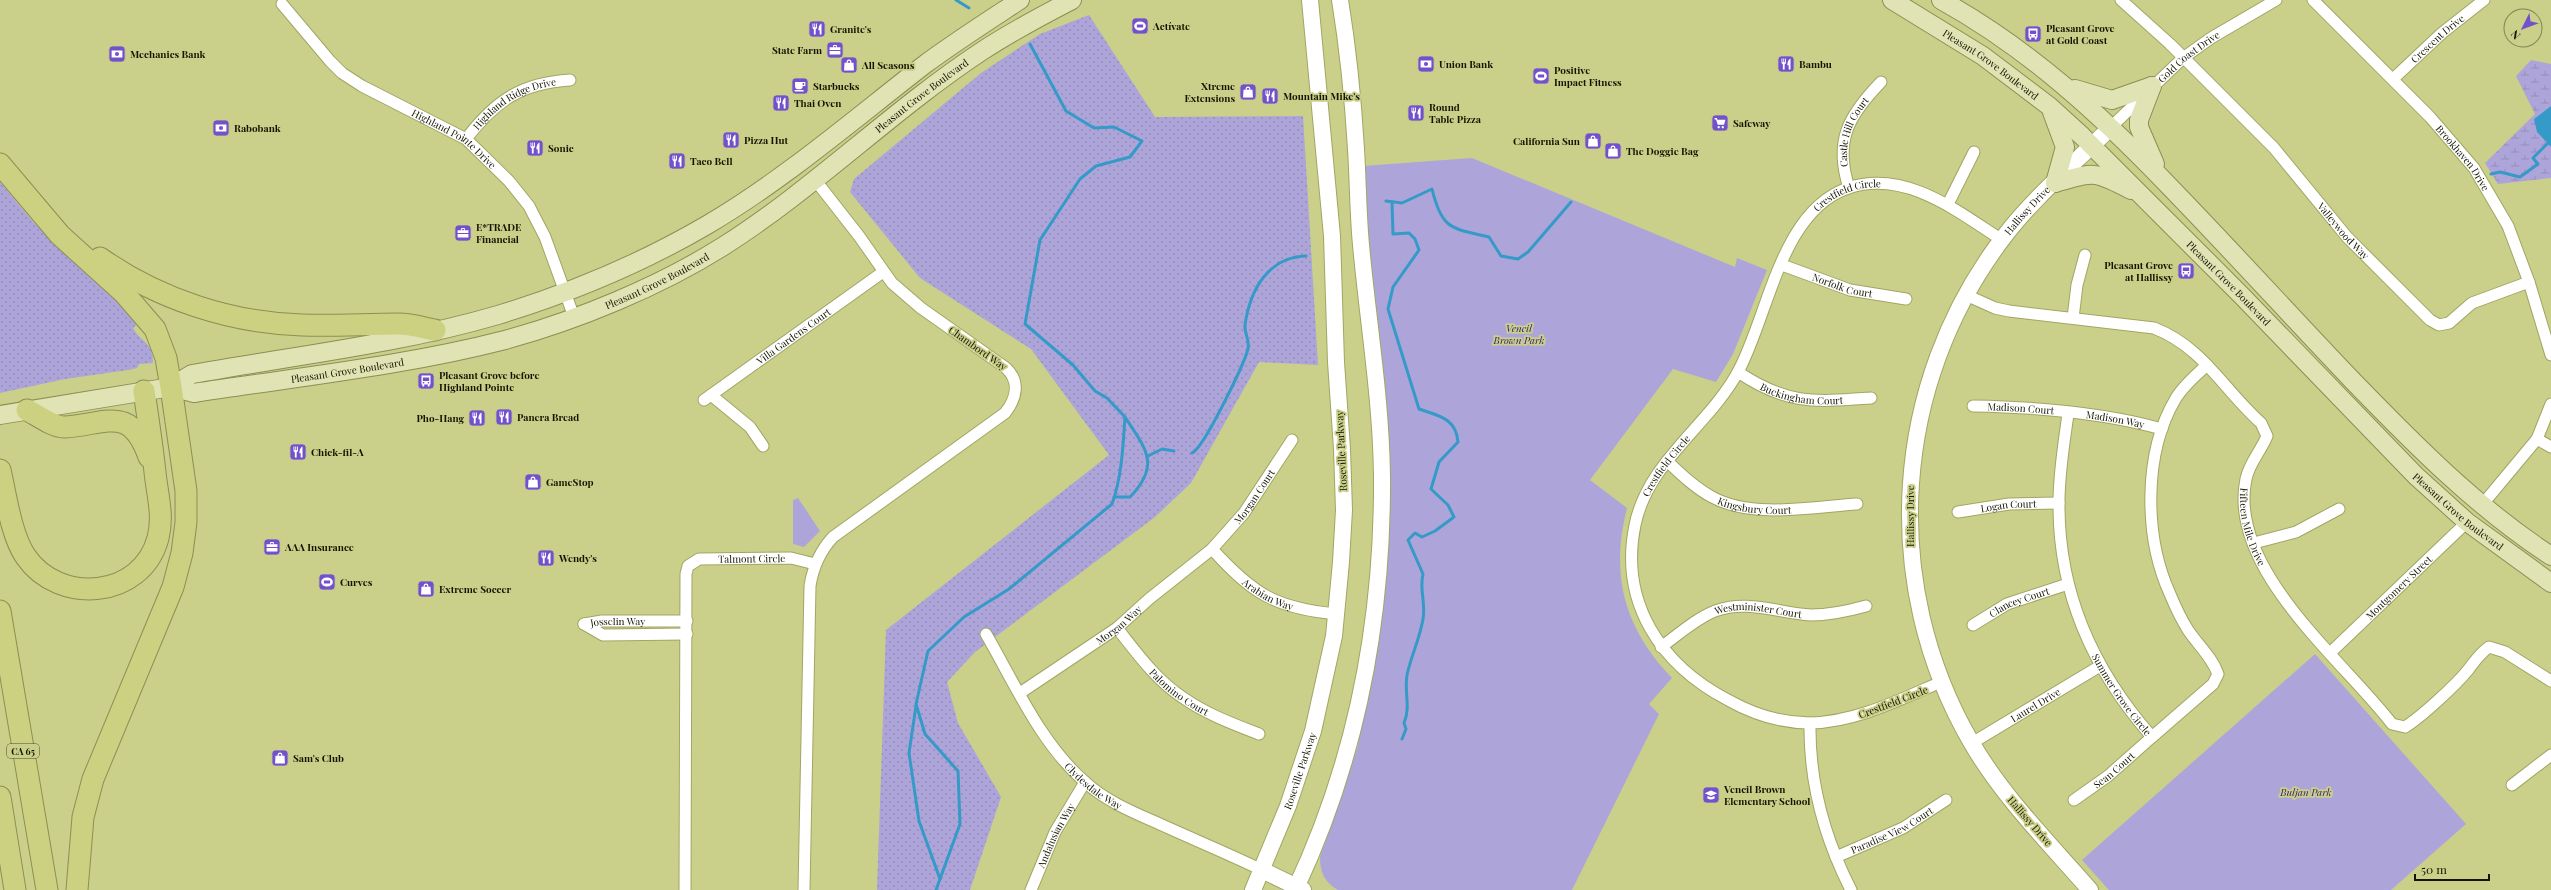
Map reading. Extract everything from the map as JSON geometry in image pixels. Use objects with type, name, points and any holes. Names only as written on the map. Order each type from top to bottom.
[{"type":"highway","points":[[0,164],[60,235],[144,314],[160,340],[172,387],[186,491],[186,522],[182,553],[173,587],[93,779],[83,817],[77,890]]},
{"type":"highway","points":[[43,215],[89,251],[133,278],[188,302],[223,314],[260,321],[301,325],[400,324],[435,330]]},
{"type":"highway","points":[[0,470],[19,544],[25,556],[43,576],[65,587],[92,590],[103,588],[126,579],[137,571],[153,550],[160,526],[155,473],[144,391]]},
{"type":"highway","points":[[27,410],[62,427],[94,421],[120,421],[141,437],[155,473]]},
{"type":"highway","name":"CA 65","points":[[0,611],[47,890]]},
{"type":"highway","points":[[0,797],[15,890]]},
{"type":"main road","name":"Pleasant Grove Boulevard","points":[[172,387],[192,374],[435,330],[498,314],[564,292],[634,263],[711,222],[801,162],[942,52],[1020,0]]},
{"type":"main road","name":"Pleasant Grove Boulevard","points":[[0,415],[172,387],[194,393],[441,355],[507,339],[574,317],[647,287],[689,266],[755,225],[816,181],[960,66],[1004,38],[1072,0]]},
{"type":"main road","name":"Roseville Parkway","points":[[1253,890],[1288,806],[1306,754],[1328,668],[1336,614],[1344,510],[1342,450],[1336,362],[1332,236],[1310,0]]},
{"type":"main road","points":[[1262,870],[1298,889],[1312,854],[1361,704],[1374,617],[1380,550],[1382,474],[1378,416],[1361,243],[1351,88],[1340,0]]},
{"type":"main road","name":"Pleasant Grove Boulevard","points":[[1892,0],[1970,48],[2049,106],[2092,145],[2145,198],[2398,459],[2468,522],[2551,582]]},
{"type":"main road","name":"Pleasant Grove Boulevard","points":[[1941,0],[1998,35],[2065,86],[2111,126],[2413,443],[2482,506],[2551,556]]},
{"type":"main road","points":[[2065,86],[2112,100],[2152,86]]},
{"type":"main road","points":[[2152,86],[2139,120],[2139,126],[2163,179]]},
{"type":"main road","points":[[816,181],[814,173],[820,162],[881,114],[887,95]]},
{"type":"main road","points":[[2049,106],[2065,147],[2055,183],[2094,173],[2103,175],[2145,198]]},
{"type":"main road","name":"Hallissy Drive","points":[[2090,890],[2017,807],[1972,743],[1941,682],[1926,638],[1916,593],[1909,530],[1910,481],[1916,435],[1927,389],[1938,355],[1966,296],[2002,240],[2111,126]]},
{"type":"main road","points":[[2468,522],[2479,520],[2487,524],[2551,569]]},
{"type":"street","name":"Valleywood Way","points":[[2120,0],[2183,58],[2274,148],[2347,237],[2430,320],[2439,325],[2449,323],[2472,304],[2529,282]]},
{"type":"street","name":"Gold Coast Drive","points":[[2111,126],[2183,58],[2211,38],[2276,0]]},
{"type":"street","name":"Brookhaven Drive","points":[[2313,0],[2456,144],[2474,168],[2508,226],[2529,282],[2551,356]]},
{"type":"street","name":"Crescent Drive","points":[[2393,79],[2442,32],[2484,0]]},
{"type":"street","name":"Highland Pointe Drive","points":[[282,4],[342,73],[362,86],[466,139],[509,181],[529,206],[545,237],[574,317]]},
{"type":"street","name":"Highland Ridge Drive","points":[[466,139],[491,109],[517,91],[541,84],[570,80]]},
{"type":"street","name":"Castle Hill Court","points":[[1849,188],[1843,168],[1842,150],[1845,134],[1860,103],[1881,82]]},
{"type":"street","points":[[1948,204],[1974,152]]},
{"type":"street","name":"Chambord Way","points":[[815,564],[827,544],[834,537],[988,427],[1005,413],[1012,404],[1015,395],[1014,375],[921,308],[883,272],[867,246],[816,181]]},
{"type":"street","name":"Crestfield Circle","points":[[1941,682],[1855,717],[1810,723],[1785,721],[1740,707],[1695,681],[1676,664],[1661,647],[1639,606],[1632,563],[1632,544],[1635,524],[1642,502],[1657,474],[1738,372],[1795,233],[1804,219],[1818,205],[1849,188],[1868,184],[1887,184],[1909,188],[1948,204],[2002,240]]},
{"type":"street","points":[[2073,318],[2077,285],[2085,255]]},
{"type":"street","name":"Norfolk Court","points":[[1782,265],[1850,290],[1906,299]]},
{"type":"street","name":"Villa Gardens Court","points":[[763,446],[750,427],[708,397],[883,272]]},
{"type":"street","name":"Fifteen Mile Drive","points":[[1966,296],[1995,308],[2154,328],[2184,343],[2207,365],[2261,423],[2267,436],[2262,448],[2252,461],[2245,486],[2245,511],[2260,561],[2281,596],[2392,724],[2405,727],[2418,719],[2468,670],[2476,656],[2489,647],[2505,652],[2551,681]]},
{"type":"street","name":"Summer Grove Circle","points":[[2068,414],[2059,503],[2062,545],[2068,584],[2081,624],[2100,666],[2124,702],[2152,737],[2213,684],[2218,674],[2214,663],[2187,628],[2169,593],[2158,554],[2152,493],[2162,429],[2177,396],[2207,365]]},
{"type":"street","name":"Buckingham Court","points":[[1738,372],[1776,394],[1798,400],[1821,402],[1871,398]]},
{"type":"street","points":[[2482,506],[2537,438],[2545,423],[2551,404]]},
{"type":"street","name":"Madison Court","points":[[1973,406],[2006,407],[2068,414]]},
{"type":"street","name":"Madison Way","points":[[2068,414],[2114,419],[2162,429]]},
{"type":"street","points":[[2537,438],[2551,447]]},
{"type":"street","name":"Morgan Court","points":[[1212,549],[1244,513],[1292,440]]},
{"type":"street","name":"Kingsbury Court","points":[[1667,461],[1697,488],[1730,505],[1750,509],[1773,509],[1857,504]]},
{"type":"street","name":"Logan Court","points":[[1958,512],[2009,504],[2059,503]]},
{"type":"street","points":[[2254,543],[2296,532],[2339,509]]},
{"type":"street","name":"Montgomery Street","points":[[2330,653],[2468,522]]},
{"type":"street","name":"Arabian Way","points":[[1212,549],[1239,579],[1262,595],[1306,610],[1336,614]]},
{"type":"street","name":"Morgan Way","points":[[1020,693],[1116,628],[1149,599],[1212,549]]},
{"type":"street","name":"Talmont Circle","points":[[685,890],[686,574],[688,566],[698,558],[791,558],[815,564]]},
{"type":"street","points":[[804,890],[810,586],[815,564]]},
{"type":"street","name":"Clancey Court","points":[[1973,625],[2006,604],[2068,584]]},
{"type":"street","name":"Westminister Court","points":[[1661,647],[1699,620],[1714,612],[1732,607],[1751,606],[1812,615],[1835,614],[1866,606]]},
{"type":"street","name":"Josselin Way","points":[[687,621],[602,621],[584,624],[603,635],[687,634]]},
{"type":"street","name":"Palomino Court","points":[[1116,628],[1148,667],[1181,697],[1212,715],[1260,734]]},
{"type":"street","name":"Clydesdale Way","points":[[986,634],[1039,727],[1061,757],[1085,782],[1107,798],[1129,810],[1262,870]]},
{"type":"street","name":"Laurel Drive","points":[[1972,743],[2100,666]]},
{"type":"street","points":[[1810,723],[1813,783],[1826,834],[1851,890]]},
{"type":"street","name":"Sean Court","points":[[2074,800],[2108,776],[2152,737]]},
{"type":"street","points":[[2512,786],[2551,755]]},
{"type":"street","name":"Andalusian Way","points":[[1031,890],[1055,832],[1085,782]]},
{"type":"street","name":"Paradise View Court","points":[[1836,857],[1903,828],[1946,800]]},
{"type":"green space","points":[[1089,15],[1155,117],[1303,116],[1318,365],[1259,362],[1191,483],[1155,517],[975,652],[947,682],[958,723],[1001,797],[970,890],[877,890],[886,630],[1109,455],[1031,349],[920,278],[850,192],[854,179],[981,73],[1040,34]]},
{"type":"green space","points":[[2531,60],[2551,64],[2551,178],[2498,184],[2485,163],[2535,114],[2516,76]]},
{"type":"green space","name":"Vencil Brown Park","points":[[1472,158],[1735,267],[1737,258],[1767,270],[1733,354],[1716,382],[1673,369],[1590,480],[1627,508],[1622,532],[1620,556],[1621,578],[1625,599],[1632,620],[1642,640],[1672,678],[1649,704],[1659,714],[1572,890],[1338,890],[1326,880],[1322,872],[1320,857],[1358,746],[1379,595],[1363,166]]},
{"type":"green space","points":[[0,182],[35,224],[98,278],[137,324],[133,328],[149,346],[153,363],[139,364],[137,368],[128,370],[65,379],[0,393]]},
{"type":"green space","points":[[798,498],[820,531],[804,547],[793,544],[793,500]]},
{"type":"green space","name":"Buljan Park","points":[[2315,654],[2466,824],[2391,890],[2109,890],[2082,860]]},
{"type":"water","points":[[2551,106],[2551,147],[2537,132],[2534,119]]},
{"type":"waterway","points":[[956,0],[969,8]]},
{"type":"waterway","points":[[936,890],[960,824],[958,771],[925,734],[916,704],[928,651],[964,617],[1009,589],[1112,504],[1122,461],[1125,417],[1107,398],[1095,391],[1073,365],[1025,324],[1040,240],[1080,179],[1096,166],[1130,157],[1142,141],[1114,127],[1094,128],[1066,111],[1030,44]]},
{"type":"waterway","points":[[2491,174],[2500,172],[2520,177],[2538,164],[2533,158],[2547,144]]},
{"type":"waterway","points":[[1386,201],[1402,203],[1432,189],[1440,213],[1444,220],[1450,225],[1457,229],[1489,237],[1501,256],[1518,259],[1528,252],[1571,202]]},
{"type":"waterway","points":[[1392,202],[1393,234],[1409,233],[1415,239],[1419,250],[1393,287],[1388,309],[1419,409],[1440,416],[1450,423],[1457,434],[1458,442],[1439,462],[1431,489],[1448,505],[1454,517],[1435,531],[1422,537],[1415,533],[1408,540],[1423,574],[1422,585],[1424,613],[1420,633],[1407,675],[1407,711],[1404,723],[1406,729],[1402,739]]},
{"type":"waterway","points":[[1192,453],[1198,448],[1214,422],[1245,358],[1248,349],[1248,340],[1245,331],[1247,312],[1256,288],[1271,269],[1281,262],[1306,256]]},
{"type":"waterway","points":[[1114,497],[1130,497],[1140,486],[1148,466],[1144,448],[1125,417]]},
{"type":"waterway","points":[[1148,456],[1162,449],[1174,451]]},
{"type":"waterway","points":[[916,706],[909,753],[919,821],[940,879]]},
{"type":"place","name":"Actívate","points":[[1140,26]]},
{"type":"place","name":"Granite's","points":[[817,29]]},
{"type":"place","name":"Pleasant Grove at Gold Coast","points":[[2033,34]]},
{"type":"place","name":"State Farm","points":[[835,50]]},
{"type":"place","name":"Mechanics Bank","points":[[117,54]]},
{"type":"place","name":"Union Bank","points":[[1426,64]]},
{"type":"place","name":"Bambu","points":[[1786,64]]},
{"type":"place","name":"All Seasons","points":[[849,65]]},
{"type":"place","name":"Positive Impact Fitness","points":[[1541,76]]},
{"type":"place","name":"Starbucks","points":[[800,86]]},
{"type":"place","name":"Xtreme Extensions","points":[[1248,92]]},
{"type":"place","name":"Mountain Mike's","points":[[1270,96]]},
{"type":"place","name":"Thai Oven","points":[[781,103]]},
{"type":"place","name":"Round Table Pizza","points":[[1416,113]]},
{"type":"place","name":"Safeway","points":[[1720,123]]},
{"type":"place","name":"Rabobank","points":[[221,128]]},
{"type":"place","name":"Pizza Hut","points":[[731,140]]},
{"type":"place","name":"California Sun","points":[[1593,141]]},
{"type":"place","name":"Sonic","points":[[535,148]]},
{"type":"place","name":"The Doggie Bag","points":[[1613,151]]},
{"type":"place","name":"Taco Bell","points":[[677,161]]},
{"type":"place","name":"E*TRADE Financial","points":[[463,233]]},
{"type":"place","name":"Pleasant Grove at Hallissy","points":[[2186,271]]},
{"type":"place","name":"Pleasant Grove before Highland Pointe","points":[[426,381]]},
{"type":"place","name":"Panera Bread","points":[[504,417]]},
{"type":"place","name":"Pho-Hang","points":[[477,418]]},
{"type":"place","name":"Chick-fil-A","points":[[298,452]]},
{"type":"place","name":"GameStop","points":[[533,482]]},
{"type":"place","name":"AAA Insurance","points":[[272,547]]},
{"type":"place","name":"Wendy's","points":[[546,558]]},
{"type":"place","name":"Curves","points":[[327,582]]},
{"type":"place","name":"Extreme Soccer","points":[[426,589]]},
{"type":"place","name":"Sam's Club","points":[[280,758]]},
{"type":"place","name":"Vencil Brown Elementary School","points":[[1711,795]]}]
